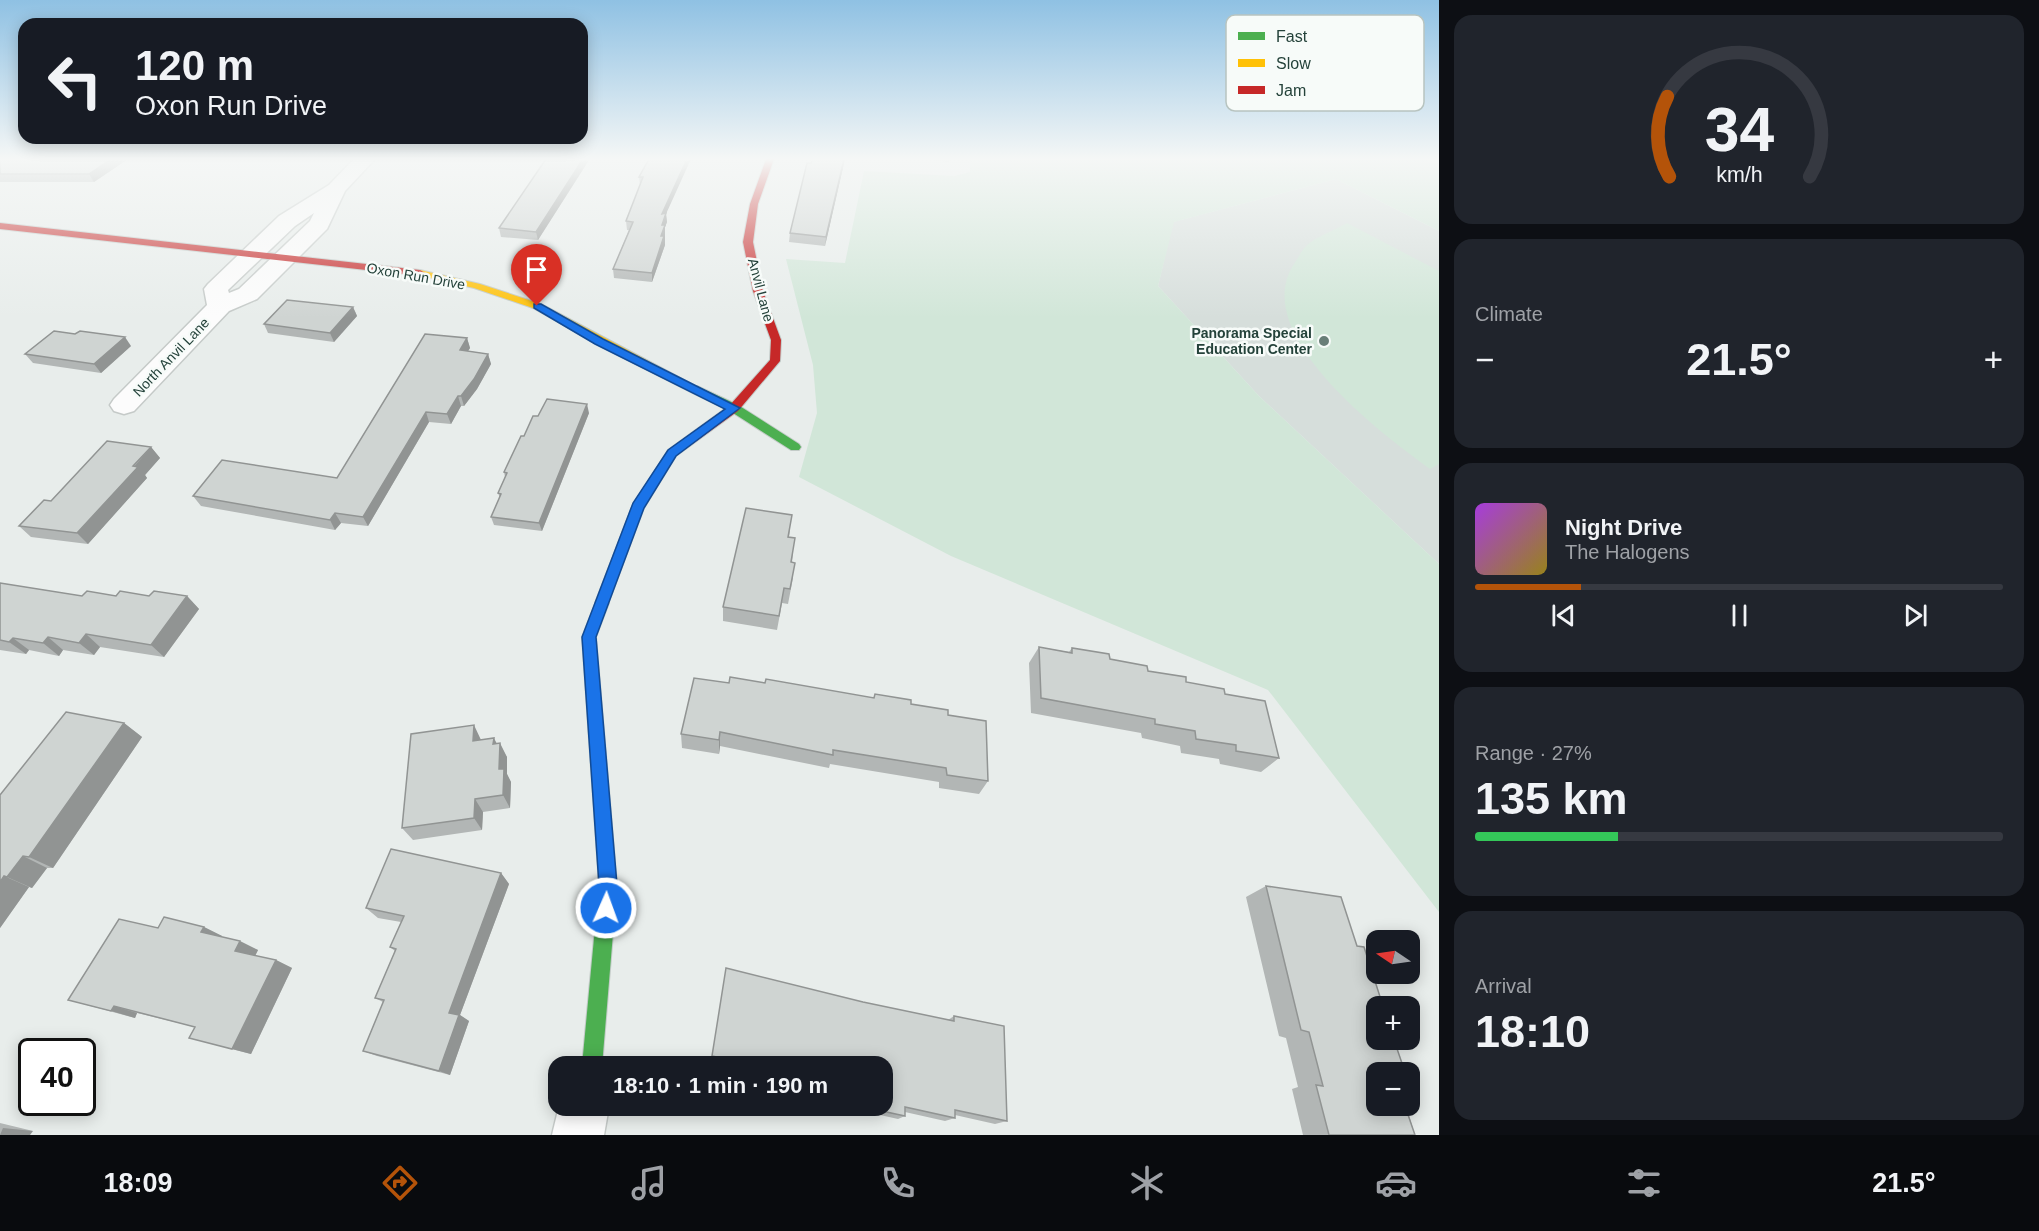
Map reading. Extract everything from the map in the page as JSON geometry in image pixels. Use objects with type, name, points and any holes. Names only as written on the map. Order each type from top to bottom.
[{"type":"street","points":[[253,254],[287,221],[301,212]]},
{"type":"street","points":[[220,306],[248,294],[319,224],[325,212]]},
{"type":"street","name":"Anvil Lane","points":[[593,1056],[608,885],[589,637],[644,498],[672,453],[734,408],[775,361],[776,340],[758,291],[748,242],[753,212]]},
{"type":"street","name":"Oxon Run Drive","points":[[0,226],[414,272],[477,286],[537,306],[599,341],[734,408],[795,447]]},
{"type":"street","name":"North Anvil Lane","points":[[124,405],[220,306],[216,289],[253,254]]},
{"type":"street","points":[[578,1135],[582,1116]]},
{"type":"shaded area","name":"Panorama Special Education Center","points":[[1211,212],[1401,212],[1439,231],[1439,564],[1259,396],[1158,286],[1173,222]]},
{"type":"green space","points":[[856,212],[1212,212],[1174,222],[1158,286],[1259,396],[1439,564],[1439,912],[1268,690],[951,556],[799,477],[817,413],[813,365],[786,259],[845,263]]},
{"type":"green space","points":[[1401,212],[1439,212],[1439,231]]},
{"type":"green space","points":[[1347,223],[1439,271],[1439,464],[1430,469],[1382,432],[1327,380],[1304,350],[1289,321],[1285,291],[1294,264],[1307,245]]},
{"type":"building","points":[[510,212],[549,212],[536,232],[499,228]]},
{"type":"building","points":[[629,212],[666,213],[661,236],[664,236],[652,273],[613,269],[633,222],[626,221]]},
{"type":"building","points":[[795,212],[832,212],[826,237],[790,233]]},
{"type":"building","points":[[287,300],[353,307],[330,333],[264,324]]},
{"type":"building","points":[[54,331],[75,334],[80,331],[125,337],[94,364],[25,354]]},
{"type":"building","points":[[425,334],[467,338],[460,350],[488,354],[474,379],[461,396],[458,396],[447,414],[426,412],[363,517],[335,513],[330,520],[193,496],[222,460],[337,478]]},
{"type":"building","points":[[547,399],[587,404],[539,523],[491,517],[501,494],[498,493],[507,473],[504,472],[521,436],[524,436],[533,416],[538,416]]},
{"type":"building","points":[[107,441],[151,447],[133,466],[138,467],[77,533],[19,526],[44,500],[51,501]]},
{"type":"building","points":[[746,508],[792,515],[788,537],[795,538],[791,562],[795,563],[790,589],[784,588],[779,616],[723,607]]},
{"type":"building","points":[[0,583],[82,596],[87,591],[116,596],[120,591],[149,596],[154,591],[187,596],[151,645],[86,634],[79,643],[48,637],[43,643],[13,638],[9,642],[0,640]]},
{"type":"building","points":[[1039,647],[1072,653],[1072,648],[1109,654],[1110,659],[1147,666],[1148,671],[1186,677],[1186,682],[1224,689],[1225,694],[1265,701],[1279,758],[1236,751],[1236,745],[1196,739],[1195,731],[1155,724],[1155,719],[1041,698]]},
{"type":"building","points":[[730,677],[765,683],[766,679],[874,698],[875,694],[911,700],[911,704],[948,710],[948,715],[986,721],[988,781],[947,775],[946,768],[833,750],[833,755],[720,732],[719,740],[681,734],[694,678],[729,683]]},
{"type":"building","points":[[66,712],[124,723],[29,857],[23,856],[7,877],[4,876],[0,882],[0,795]]},
{"type":"building","points":[[474,725],[473,741],[494,738],[493,744],[500,743],[499,769],[504,769],[503,795],[475,799],[474,818],[402,828],[411,734]]},
{"type":"building","points":[[391,849],[501,873],[449,1013],[459,1015],[439,1071],[363,1051],[384,1000],[375,998],[396,949],[390,947],[404,916],[366,908]]},
{"type":"building","points":[[1266,886],[1341,897],[1357,946],[1364,947],[1366,953],[1366,984],[1376,984],[1380,996],[1366,996],[1366,1050],[1397,1050],[1402,1062],[1366,1062],[1366,1116],[1408,1116],[1415,1135],[1329,1135],[1316,1085],[1323,1086],[1309,1032],[1301,1030]]},
{"type":"building","points":[[164,917],[204,927],[201,932],[240,941],[235,951],[276,960],[232,1049],[189,1038],[195,1027],[114,1006],[111,1011],[68,1000],[119,919],[158,928]]},
{"type":"building","points":[[726,968],[863,1002],[954,1021],[954,1016],[1004,1026],[1007,1121],[955,1110],[955,1118],[905,1107],[905,1116],[893,1113],[893,1056],[712,1056]]},
{"type":"traffic: fast","points":[[697,390],[734,408],[795,447]]},
{"type":"traffic: fast","points":[[593,1056],[608,885],[589,637],[602,603]]},
{"type":"traffic: slow","points":[[420,273],[477,286],[537,306],[599,341],[697,390]]},
{"type":"traffic: jam","points":[[602,603],[638,507],[672,453],[734,408],[775,361],[776,340],[758,291],[748,242],[753,212]]},
{"type":"traffic: jam","points":[[0,226],[420,273]]},
{"type":"place","name":"Panorama Special Education Center","points":[[1324,341]]},
{"type":"route","points":[[537,306],[599,341],[734,408],[672,453],[638,507],[589,637],[608,885],[606,908]]}]
